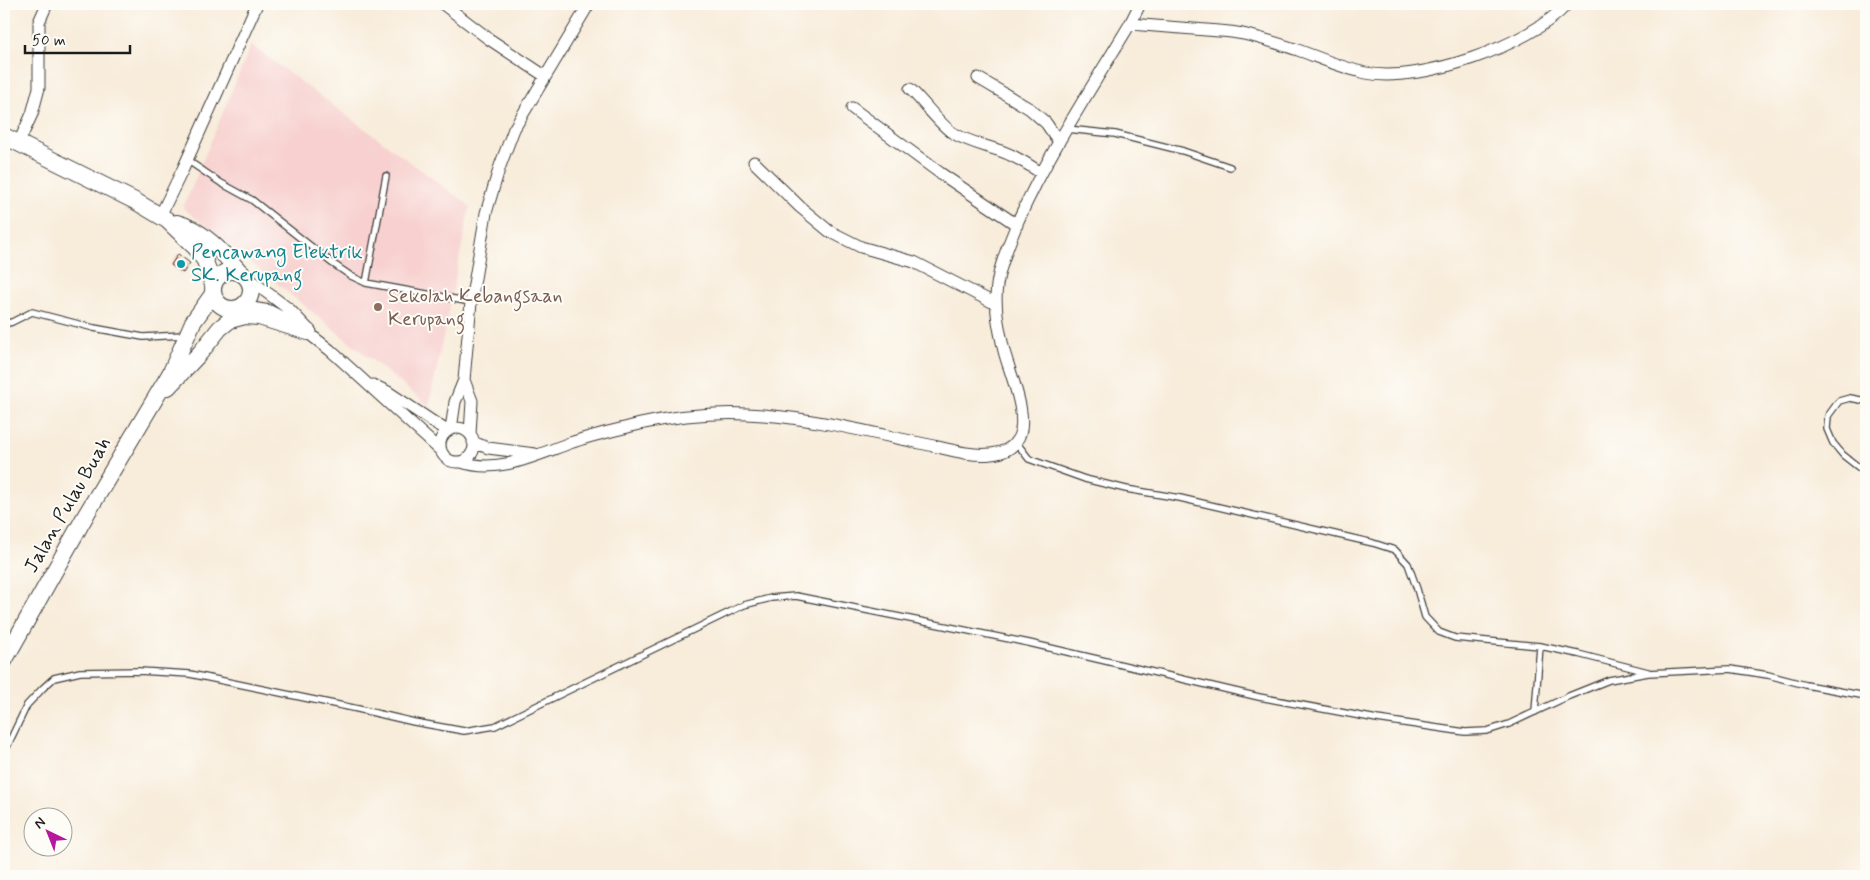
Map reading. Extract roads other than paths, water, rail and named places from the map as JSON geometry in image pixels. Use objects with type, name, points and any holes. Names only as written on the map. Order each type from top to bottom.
[{"type":"main road","points":[[4,136],[135,201],[164,218],[184,225],[221,251],[248,280],[251,292],[246,302],[235,307],[210,328],[195,349],[171,372]]},
{"type":"main road","points":[[164,218],[196,248],[205,261],[213,290],[219,303],[235,307]]},
{"type":"main road","points":[[171,372],[204,284],[205,261]]},
{"type":"main road","points":[[189,328],[213,290],[216,279],[227,271],[243,274]]},
{"type":"main road","points":[[148,410],[200,354],[220,328],[230,320],[245,316],[259,317],[313,335]]},
{"type":"main road","name":"Jalan Pulau Buah","points":[[4,661],[171,372]]},
{"type":"street","points":[[19,142],[32,114],[39,88],[39,22],[47,4]]},
{"type":"street","points":[[164,218],[187,160],[257,4]]},
{"type":"street","points":[[443,4],[489,39],[545,76]]},
{"type":"street","points":[[440,450],[441,439],[449,430],[455,402],[464,380],[471,302],[486,213],[500,166],[514,128],[589,4]]},
{"type":"street","points":[[243,274],[290,310],[313,335],[450,461],[472,465],[506,465],[540,455],[571,442],[640,424],[706,414],[761,414],[813,420],[965,452],[990,455],[1006,450],[1016,442],[1023,430],[1020,407],[1004,350],[996,304],[998,282],[1003,261],[1041,173],[1140,4]]},
{"type":"street","points":[[1130,24],[1241,33],[1297,50],[1342,67],[1368,73],[1384,74],[1426,71],[1472,59],[1524,36],[1556,16],[1567,4]]},
{"type":"street","points":[[978,78],[1030,109],[1046,123],[1059,142]]},
{"type":"street","points":[[910,89],[923,100],[951,132],[966,140],[1001,151],[1021,160],[1041,173]]},
{"type":"street","points":[[852,108],[940,173],[1017,225]]},
{"type":"street","points":[[754,162],[800,207],[829,231],[861,247],[914,262],[996,304]]},
{"type":"street","points":[[235,307],[270,311],[313,335]]},
{"type":"street","points":[[461,462],[473,450],[471,438],[472,401],[464,380]]},
{"type":"street","points":[[364,382],[388,392],[449,430],[460,428],[471,438],[488,448],[540,455]]},
{"type":"lane","points":[[1067,128],[1115,134],[1183,151],[1230,167]]},
{"type":"lane","points":[[187,160],[221,183],[252,200],[351,276],[366,283],[471,302]]},
{"type":"lane","points":[[366,283],[386,176]]},
{"type":"lane","points":[[4,324],[32,312],[94,328],[143,337],[189,328]]},
{"type":"lane","points":[[1866,401],[1850,398],[1839,401],[1828,416],[1828,429],[1833,444],[1843,455],[1866,473]]},
{"type":"lane","points":[[1016,442],[1029,460],[1085,479],[1126,489],[1180,498],[1373,543],[1395,550],[1408,564],[1418,588],[1425,617],[1439,632],[1455,638],[1540,646],[1652,673]]},
{"type":"lane","points":[[4,753],[27,705],[54,678],[80,672],[139,671],[190,674],[464,731],[495,726],[744,605],[771,598],[796,596],[1029,643],[1259,697],[1377,719],[1465,732],[1487,731],[1509,724],[1568,696],[1609,680],[1652,673],[1730,669],[1768,674],[1866,696]]},
{"type":"lane","points":[[1535,712],[1540,646]]},
{"type":"place","name":"Pencawang Elektrik SK. Kerupang","points":[[181,264]]},
{"type":"place","name":"Sekolah Kebangsaan Kerupang","points":[[378,307]]}]
